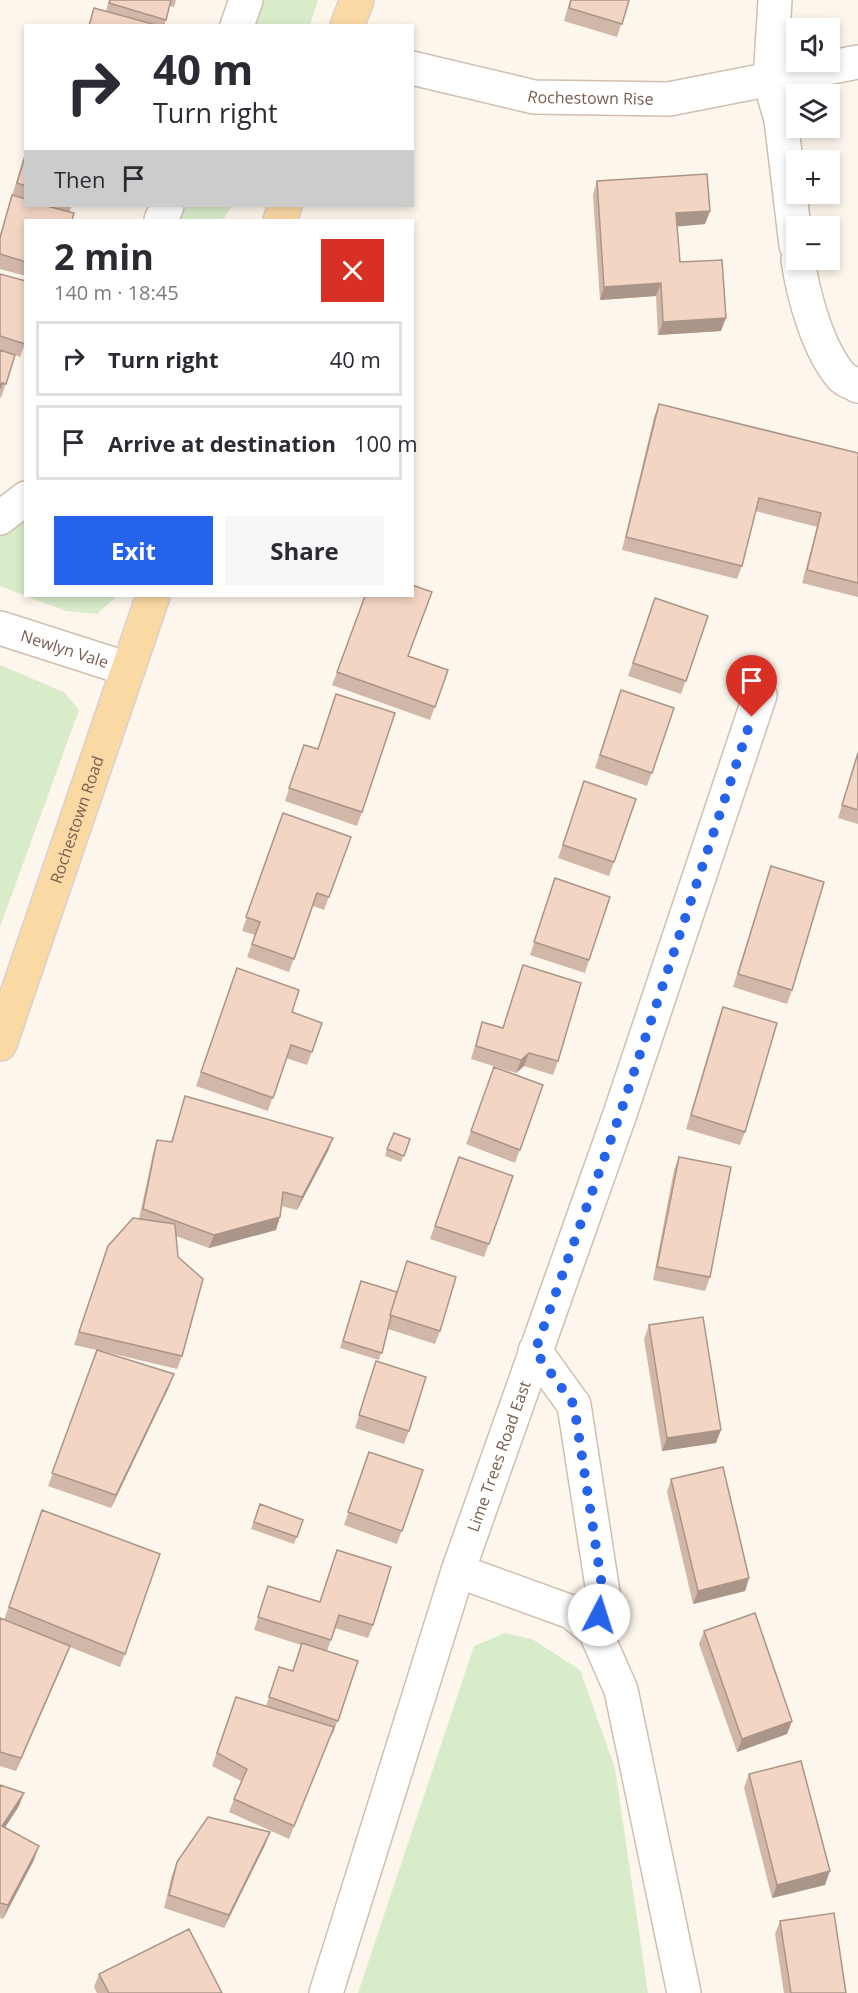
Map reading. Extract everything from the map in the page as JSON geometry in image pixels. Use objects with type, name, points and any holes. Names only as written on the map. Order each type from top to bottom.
[{"type":"main road","points":[[348,24],[357,0]]},
{"type":"main road","name":"Rochestown Road","points":[[0,1044],[153,597]]},
{"type":"street","points":[[238,24],[246,0]]},
{"type":"street","points":[[774,0],[770,81],[781,120],[793,216]]},
{"type":"street","name":"Rochestown Rise","points":[[414,68],[534,97],[669,99],[858,62]]},
{"type":"street","points":[[800,270],[820,341],[842,378],[858,386]]},
{"type":"street","points":[[0,518],[24,500]]},
{"type":"street","name":"Newlyn Vale","points":[[0,628],[128,669]]},
{"type":"street","name":"Lime Trees Road East","points":[[326,1993],[458,1571],[624,1103],[760,695]]},
{"type":"street","points":[[535,1351],[574,1405],[604,1599],[595,1632]]},
{"type":"street","points":[[458,1571],[572,1612],[595,1632],[621,1690],[684,1993]]},
{"type":"green space","points":[[258,0],[318,0],[310,24],[250,24]]},
{"type":"green space","points":[[182,207],[231,207],[224,219],[176,219]]},
{"type":"green space","points":[[24,521],[24,595],[0,586],[0,533]]},
{"type":"green space","points":[[29,597],[116,597],[97,614],[66,611]]},
{"type":"green space","points":[[0,665],[64,692],[79,710],[0,927]]},
{"type":"green space","points":[[505,1633],[532,1639],[580,1670],[615,1768],[648,1993],[358,1993],[474,1646]]},
{"type":"building","points":[[110,0],[171,0],[166,20],[109,3]]},
{"type":"building","points":[[571,0],[629,0],[622,24],[569,8]]},
{"type":"building","points":[[94,8],[152,24],[90,24]]},
{"type":"building","points":[[24,160],[24,185],[17,183]]},
{"type":"building","points":[[707,174],[710,211],[676,213],[680,262],[722,260],[726,318],[663,322],[661,283],[604,287],[597,181]]},
{"type":"building","points":[[12,195],[24,198],[24,207],[51,207],[74,213],[72,219],[24,219],[24,261],[0,254],[0,238]]},
{"type":"building","points":[[0,274],[24,280],[24,344],[0,336]]},
{"type":"building","points":[[0,350],[15,355],[6,384],[2,383],[0,389]]},
{"type":"building","points":[[659,404],[858,453],[858,583],[807,570],[821,513],[759,498],[742,566],[626,537]]},
{"type":"building","points":[[414,586],[432,592],[408,656],[448,670],[435,707],[337,672],[365,597],[414,597]]},
{"type":"building","points":[[655,598],[708,616],[686,681],[633,663]]},
{"type":"building","points":[[621,690],[674,708],[652,773],[600,755]]},
{"type":"building","points":[[336,694],[395,713],[362,812],[289,788],[304,745],[318,749]]},
{"type":"building","points":[[858,753],[858,810],[842,805]]},
{"type":"building","points":[[584,781],[636,799],[614,862],[563,845]]},
{"type":"building","points":[[283,813],[351,837],[329,897],[317,893],[294,959],[252,944],[260,922],[246,917]]},
{"type":"building","points":[[771,866],[824,882],[792,990],[738,974]]},
{"type":"building","points":[[555,878],[610,897],[589,960],[534,942]]},
{"type":"building","points":[[523,965],[581,983],[558,1061],[529,1053],[521,1060],[476,1046],[482,1022],[503,1028]]},
{"type":"building","points":[[237,968],[299,990],[292,1012],[322,1023],[312,1052],[291,1045],[273,1098],[201,1072]]},
{"type":"building","points":[[723,1007],[777,1023],[745,1132],[691,1115]]},
{"type":"building","points":[[494,1067],[543,1085],[520,1150],[471,1131]]},
{"type":"building","points":[[185,1096],[333,1138],[302,1197],[283,1192],[280,1217],[214,1235],[143,1209],[157,1140],[172,1142]]},
{"type":"building","points":[[394,1133],[410,1139],[404,1156],[387,1149]]},
{"type":"building","points":[[459,1157],[513,1176],[489,1244],[435,1226]]},
{"type":"building","points":[[679,1157],[731,1167],[710,1277],[657,1267]]},
{"type":"building","points":[[133,1218],[175,1224],[178,1257],[203,1279],[182,1356],[79,1332],[108,1246]]},
{"type":"building","points":[[407,1261],[456,1277],[440,1331],[390,1315]]},
{"type":"building","points":[[361,1281],[397,1292],[382,1353],[343,1341]]},
{"type":"building","points":[[703,1317],[721,1430],[667,1438],[649,1325]]},
{"type":"building","points":[[97,1350],[174,1374],[116,1495],[52,1473]]},
{"type":"building","points":[[376,1361],[426,1377],[409,1431],[359,1415]]},
{"type":"building","points":[[369,1452],[423,1470],[402,1531],[348,1512]]},
{"type":"building","points":[[723,1467],[749,1578],[698,1591],[671,1479]]},
{"type":"building","points":[[260,1504],[303,1520],[297,1537],[254,1522]]},
{"type":"building","points":[[42,1510],[160,1554],[125,1654],[9,1607]]},
{"type":"building","points":[[337,1550],[391,1567],[373,1625],[339,1615],[331,1640],[258,1617],[268,1586],[320,1602]]},
{"type":"building","points":[[755,1613],[792,1721],[742,1739],[704,1631]]},
{"type":"building","points":[[0,1618],[70,1646],[21,1758],[0,1752]]},
{"type":"building","points":[[302,1643],[358,1661],[338,1721],[269,1697],[279,1667],[293,1671]]},
{"type":"building","points":[[236,1697],[334,1727],[294,1826],[234,1799],[247,1769],[217,1753]]},
{"type":"building","points":[[801,1761],[830,1871],[777,1885],[749,1774]]},
{"type":"building","points":[[0,1785],[24,1793],[2,1826],[39,1846],[8,1905],[0,1903]]},
{"type":"building","points":[[208,1817],[270,1832],[229,1915],[169,1895],[177,1862]]},
{"type":"building","points":[[834,1913],[846,1993],[791,1993],[780,1921]]},
{"type":"building","points":[[189,1929],[222,1993],[109,1993],[99,1974]]},
{"type":"route","points":[[599,1615],[604,1599],[574,1405],[535,1351],[620,1114],[752,717]]}]
